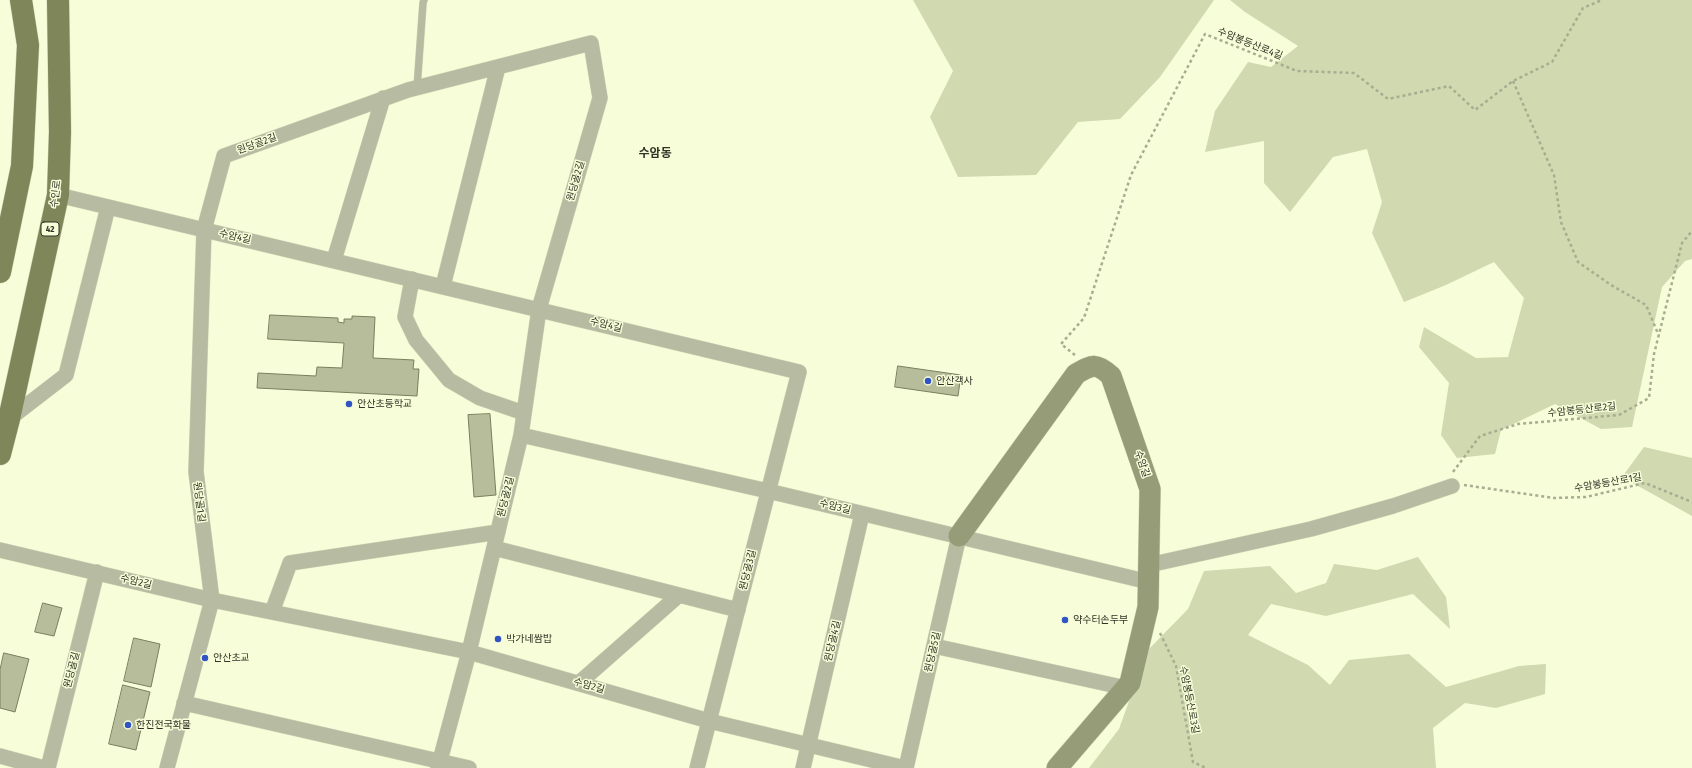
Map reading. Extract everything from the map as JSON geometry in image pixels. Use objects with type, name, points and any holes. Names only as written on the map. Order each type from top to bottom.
[{"type":"main road","points":[[0,272],[22,166],[28,45],[21,0]]},
{"type":"main road","name":"수인로","points":[[0,454],[10,419],[58,195],[60,132],[58,0]]},
{"type":"street","name":"원당골2길","points":[[204,230],[224,156],[382,98],[591,43],[600,98],[539,309],[521,435],[469,652],[439,765]]},
{"type":"street","points":[[443,286],[498,67]]},
{"type":"street","points":[[334,260],[382,98]]},
{"type":"street","name":"수암4길","points":[[58,195],[799,372]]},
{"type":"street","points":[[10,419],[66,375],[108,207]]},
{"type":"street","name":"원당골1길","points":[[167,768],[212,600],[196,472],[204,230]]},
{"type":"street","points":[[412,279],[405,317],[416,340],[449,380],[480,398],[524,413]]},
{"type":"street","points":[[959,536],[1076,374],[1089,366]]},
{"type":"street","name":"수암길","points":[[1057,768],[1130,683],[1148,607],[1150,489],[1111,376],[1101,367],[1089,366]]},
{"type":"street","name":"원당골3길","points":[[697,768],[799,372]]},
{"type":"street","name":"수암3길","points":[[521,435],[959,536],[1149,573]]},
{"type":"street","points":[[1149,573],[1393,506],[1446,488]]},
{"type":"street","name":"원당골4길","points":[[804,768],[862,514]]},
{"type":"street","points":[[272,612],[290,563],[498,532]]},
{"type":"street","name":"원당골5길","points":[[906,768],[959,536]]},
{"type":"street","points":[[494,548],[738,610]]},
{"type":"street","name":"수암2길","points":[[0,550],[212,600],[469,652],[709,721],[906,768]]},
{"type":"street","name":"원당골길","points":[[48,768],[97,572]]},
{"type":"street","points":[[579,683],[679,596]]},
{"type":"street","points":[[934,646],[1126,688]]},
{"type":"street","points":[[184,703],[439,765],[469,768]]},
{"type":"street","points":[[0,756],[44,768]]},
{"type":"lane","points":[[416,88],[424,0]]},
{"type":"path","name":"수암봉등산로4길","points":[[1089,366],[1061,344],[1084,318],[1131,175],[1205,34],[1297,71],[1354,73],[1388,99],[1449,86],[1475,110],[1513,81],[1552,62],[1583,8],[1602,0]]},
{"type":"path","points":[[1513,81],[1554,175],[1561,222],[1578,262],[1611,285],[1646,305],[1659,336]]},
{"type":"path","name":"수암봉등산로2길","points":[[1446,488],[1480,436],[1518,424],[1620,415],[1649,398],[1654,354],[1682,243],[1692,231]]},
{"type":"path","name":"수암봉등산로1길","points":[[1446,488],[1468,485],[1554,498],[1586,497],[1645,483],[1692,502]]},
{"type":"path","name":"수암봉등산로3길","points":[[1148,607],[1176,666],[1193,762],[1206,768]]},
{"type":"green space","points":[[913,0],[1214,0],[1160,77],[1120,119],[1078,122],[1036,175],[958,177],[930,117],[953,71]]},
{"type":"green space","points":[[1230,0],[1692,0],[1692,259],[1685,261],[1662,287],[1632,427],[1601,429],[1555,404],[1501,430],[1495,454],[1457,458],[1441,435],[1449,383],[1419,347],[1424,327],[1476,358],[1508,357],[1524,298],[1494,262],[1446,285],[1404,302],[1372,233],[1382,202],[1367,149],[1333,157],[1290,212],[1264,183],[1264,141],[1205,152],[1215,111],[1248,62],[1271,67],[1298,46],[1245,12]]},
{"type":"green space","points":[[1644,447],[1692,458],[1692,516],[1622,477]]},
{"type":"green space","points":[[1418,557],[1446,597],[1450,629],[1413,594],[1326,616],[1271,604],[1248,635],[1308,665],[1330,685],[1349,660],[1409,654],[1446,687],[1519,666],[1546,664],[1545,694],[1496,708],[1465,703],[1433,728],[1436,768],[1089,768],[1119,729],[1147,651],[1188,609],[1204,571],[1270,566],[1296,593],[1326,583],[1334,564],[1377,570]]},
{"type":"building","points":[[270,315],[338,318],[338,322],[344,323],[344,319],[352,319],[352,316],[375,317],[373,358],[414,360],[413,369],[419,369],[417,396],[257,388],[258,373],[316,376],[317,367],[342,368],[344,343],[268,339]]},
{"type":"building","name":"안산객사","points":[[898,366],[961,375],[958,396],[895,387]]},
{"type":"building","points":[[490,414],[496,495],[474,497],[468,415]]},
{"type":"building","points":[[43,603],[62,608],[54,636],[35,632]]},
{"type":"building","points":[[134,638],[160,644],[151,687],[124,681]]},
{"type":"building","points":[[4,653],[29,659],[15,712],[0,708],[0,670]]},
{"type":"building","points":[[123,685],[150,692],[136,750],[109,744]]},
{"type":"place","name":"안산객사","points":[[928,381]]},
{"type":"place","name":"안산초등학교","points":[[349,404]]},
{"type":"place","name":"약수터손두부","points":[[1065,620]]},
{"type":"place","name":"박가네쌈밥","points":[[498,639]]},
{"type":"place","name":"안산초교","points":[[205,658]]},
{"type":"place","name":"한진전국화물","points":[[128,725]]},
{"type":"district","name":"수암동","points":[[655,154]]}]
